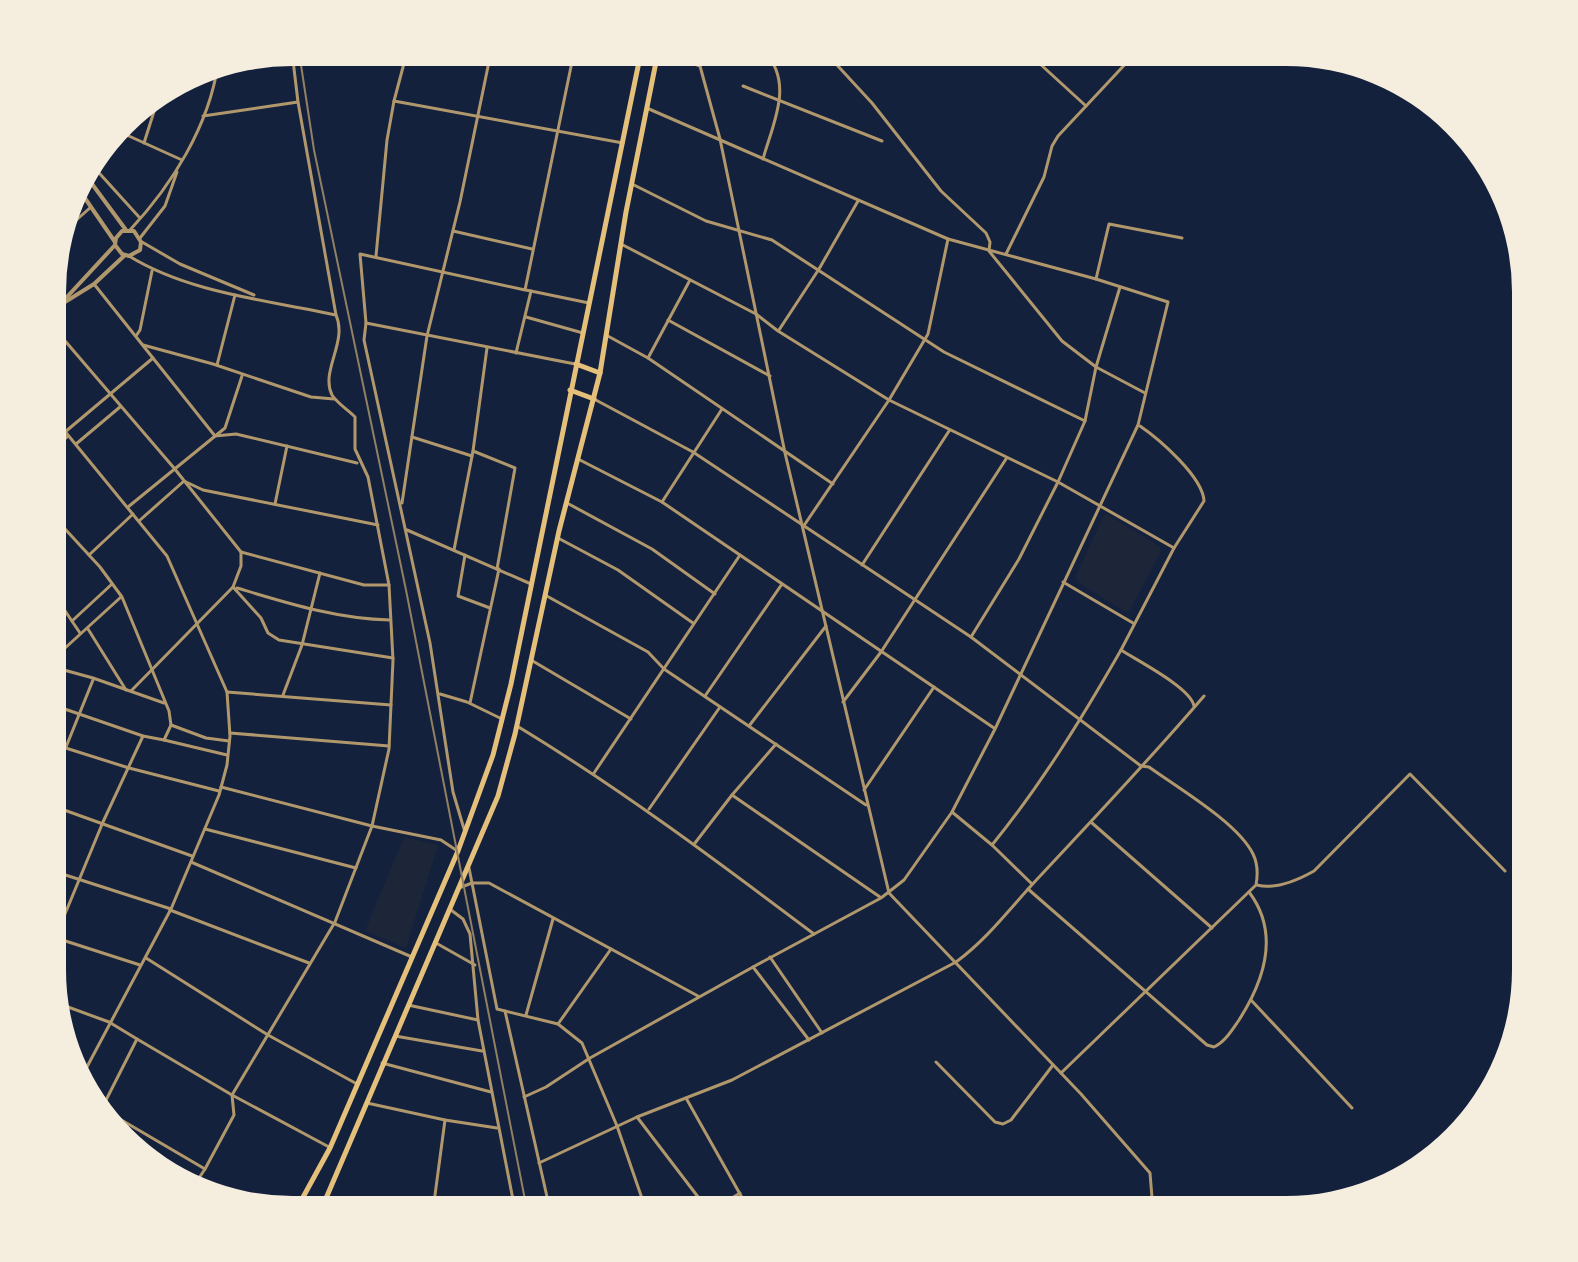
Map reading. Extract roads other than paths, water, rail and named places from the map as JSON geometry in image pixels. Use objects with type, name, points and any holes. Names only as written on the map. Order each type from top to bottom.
[{"type":"main road","points":[[304,1196],[330,1148],[458,851],[493,755],[638,66]]},
{"type":"main road","points":[[327,1196],[498,796],[600,373],[631,183],[656,66]]},
{"type":"main road","points":[[576,364],[600,373]]},
{"type":"main road","points":[[570,390],[594,399]]},
{"type":"street","points":[[294,66],[340,324],[340,339],[330,380],[334,399]]},
{"type":"street","points":[[376,258],[387,140],[403,66]]},
{"type":"street","points":[[402,507],[427,336],[488,66]]},
{"type":"street","points":[[525,290],[571,66]]},
{"type":"street","points":[[700,66],[720,139],[785,453],[889,893],[1061,1073],[1150,1173],[1152,1196]]},
{"type":"street","points":[[763,159],[779,100],[781,80],[776,66]]},
{"type":"street","points":[[838,66],[872,103],[941,191],[986,233],[990,242],[989,251],[1062,341],[1096,367],[1146,393]]},
{"type":"street","points":[[1042,66],[1086,106]]},
{"type":"street","points":[[1005,255],[1044,177],[1052,146],[1123,66]]},
{"type":"street","points":[[66,297],[115,244],[118,234],[140,219],[178,167],[214,92],[216,79]]},
{"type":"street","points":[[743,86],[882,141]]},
{"type":"street","points":[[394,101],[623,143]]},
{"type":"street","points":[[203,116],[298,102]]},
{"type":"street","points":[[524,1097],[770,957],[881,898],[904,880],[952,812],[995,729],[1138,425],[1168,302],[948,239],[646,108]]},
{"type":"street","points":[[144,143],[152,115]]},
{"type":"street","points":[[129,136],[182,160]]},
{"type":"street","points":[[66,301],[94,284],[127,256],[140,250],[141,240],[165,206],[178,167]]},
{"type":"street","points":[[99,173],[140,219]]},
{"type":"street","points":[[631,183],[706,221],[772,240],[944,352],[1085,421]]},
{"type":"street","points":[[93,185],[128,230],[141,240],[180,264],[261,299]]},
{"type":"street","points":[[86,199],[119,252],[152,270],[186,282],[336,315]]},
{"type":"street","points":[[778,331],[819,269],[858,201]]},
{"type":"street","points":[[78,218],[92,206]]},
{"type":"street","points":[[1096,279],[1109,224],[1182,238]]},
{"type":"street","points":[[453,231],[533,249]]},
{"type":"street","points":[[804,527],[925,340],[948,239]]},
{"type":"street","points":[[621,244],[756,314],[889,400],[1058,482],[1174,548]]},
{"type":"street","points":[[465,833],[453,792],[440,694],[407,530],[364,340],[366,323],[360,254],[589,303]]},
{"type":"street","points":[[136,336],[140,330],[152,270]]},
{"type":"street","points":[[648,358],[690,280]]},
{"type":"street","points":[[94,284],[215,436]]},
{"type":"street","points":[[971,637],[1019,559],[1085,421],[1096,367],[1120,287]]},
{"type":"street","points":[[516,353],[531,291]]},
{"type":"street","points":[[217,365],[235,293]]},
{"type":"street","points":[[526,317],[583,333]]},
{"type":"street","points":[[668,320],[770,376]]},
{"type":"street","points":[[366,323],[576,364]]},
{"type":"street","points":[[606,335],[648,358],[833,484]]},
{"type":"street","points":[[66,342],[241,552],[364,585],[389,585]]},
{"type":"street","points":[[143,345],[217,365],[311,397],[334,399],[355,417],[355,449],[368,477],[389,585],[392,705],[389,746],[372,826],[335,922],[232,1095],[234,1115],[200,1176]]},
{"type":"street","points":[[454,550],[487,348]]},
{"type":"street","points":[[88,1067],[171,910],[221,789],[228,755],[227,692],[167,556],[67,434],[153,358]]},
{"type":"street","points":[[128,507],[225,428],[242,375]]},
{"type":"street","points":[[594,399],[693,452],[971,637],[1224,822],[1252,853],[1258,869],[1256,885],[1061,1073]]},
{"type":"street","points":[[76,444],[120,407]]},
{"type":"street","points":[[662,502],[722,409]]},
{"type":"street","points":[[992,845],[1015,817],[1081,719],[1174,548],[1204,501],[1203,493],[1189,472],[1138,425]]},
{"type":"street","points":[[862,565],[950,431]]},
{"type":"street","points":[[215,436],[236,434],[360,463]]},
{"type":"street","points":[[412,437],[515,468],[470,703]]},
{"type":"street","points":[[275,504],[287,446]]},
{"type":"street","points":[[843,702],[881,652],[1007,458]]},
{"type":"street","points":[[578,459],[662,502],[995,729]]},
{"type":"street","points":[[184,481],[203,490],[378,525]]},
{"type":"street","points":[[139,521],[184,481]]},
{"type":"street","points":[[567,503],[652,549],[715,594]]},
{"type":"street","points":[[89,555],[133,513]]},
{"type":"street","points":[[66,530],[122,597],[169,711],[171,725],[164,740]]},
{"type":"street","points":[[407,530],[531,584]]},
{"type":"street","points":[[558,538],[618,570],[693,623]]},
{"type":"street","points":[[129,690],[199,625],[233,587],[241,566],[241,552]]},
{"type":"street","points":[[465,555],[458,596],[490,608]]},
{"type":"street","points":[[594,773],[740,555]]},
{"type":"street","points":[[282,696],[302,645],[320,573]]},
{"type":"street","points":[[1063,582],[1133,623]]},
{"type":"street","points":[[72,621],[112,584]]},
{"type":"street","points":[[705,697],[782,584]]},
{"type":"street","points":[[233,587],[359,619],[390,620]]},
{"type":"street","points":[[233,587],[261,618],[268,633],[279,640],[393,658]]},
{"type":"street","points":[[545,595],[648,652],[664,669],[867,805]]},
{"type":"street","points":[[66,647],[122,597]]},
{"type":"street","points":[[66,612],[81,634]]},
{"type":"street","points":[[749,726],[826,626]]},
{"type":"street","points":[[87,628],[129,690]]},
{"type":"street","points":[[1121,650],[1182,689],[1193,699],[1194,707]]},
{"type":"street","points":[[531,660],[632,720]]},
{"type":"street","points":[[66,671],[164,703]]},
{"type":"street","points":[[93,678],[66,747],[129,768],[441,840],[458,851]]},
{"type":"street","points":[[864,791],[934,687]]},
{"type":"street","points":[[227,692],[392,705]]},
{"type":"street","points":[[440,694],[470,703],[502,719]]},
{"type":"street","points":[[539,1163],[637,1117],[732,1080],[956,962],[973,950],[1144,766],[1204,696]]},
{"type":"street","points":[[648,810],[720,707]]},
{"type":"street","points":[[66,709],[143,736],[228,755]]},
{"type":"street","points":[[171,725],[206,738],[229,741]]},
{"type":"street","points":[[517,726],[648,810],[814,934]]},
{"type":"street","points":[[230,733],[389,746]]},
{"type":"street","points":[[66,910],[143,736]]},
{"type":"street","points":[[694,844],[776,744]]},
{"type":"street","points":[[1256,885],[1279,885],[1301,879],[1314,871],[1410,774],[1505,871]]},
{"type":"street","points":[[732,795],[881,898]]},
{"type":"street","points":[[66,810],[194,856]]},
{"type":"street","points":[[952,812],[1032,884]]},
{"type":"street","points":[[1091,822],[1212,928]]},
{"type":"street","points":[[205,829],[357,868]]},
{"type":"street","points":[[468,861],[497,1009],[558,1024],[582,1043],[642,1196]]},
{"type":"street","points":[[191,862],[412,957]]},
{"type":"street","points":[[66,875],[171,910],[309,963]]},
{"type":"street","points":[[456,890],[472,883],[489,883],[700,997]]},
{"type":"street","points":[[1028,889],[1146,994],[1207,1045],[1214,1047],[1234,1028],[1263,972],[1266,940],[1261,915],[1249,892]]},
{"type":"street","points":[[448,908],[463,919],[470,934],[478,1020],[512,1196]]},
{"type":"street","points":[[526,1015],[553,917]]},
{"type":"street","points":[[434,941],[475,965]]},
{"type":"street","points":[[66,943],[142,966]]},
{"type":"street","points":[[558,1024],[611,949]]},
{"type":"street","points":[[770,957],[822,1033]]},
{"type":"street","points":[[146,958],[268,1035],[357,1084]]},
{"type":"street","points":[[753,967],[809,1040]]},
{"type":"street","points":[[1251,1000],[1352,1108]]},
{"type":"street","points":[[408,1005],[478,1020]]},
{"type":"street","points":[[70,1008],[109,1022],[232,1095],[330,1148]]},
{"type":"street","points":[[505,1011],[547,1196]]},
{"type":"street","points":[[395,1036],[483,1051]]},
{"type":"street","points":[[107,1099],[137,1039]]},
{"type":"street","points":[[936,1062],[1000,1124],[1011,1120],[1053,1065]]},
{"type":"street","points":[[382,1063],[491,1092]]},
{"type":"street","points":[[686,1098],[742,1196]]},
{"type":"street","points":[[367,1103],[497,1128]]},
{"type":"street","points":[[637,1117],[700,1196]]},
{"type":"street","points":[[435,1196],[445,1120]]},
{"type":"street","points":[[125,1121],[205,1169]]},
{"type":"street","points":[[735,1196],[740,1193]]},
{"type":"railway","points":[[301,66],[314,150],[406,590],[524,1196]]}]
